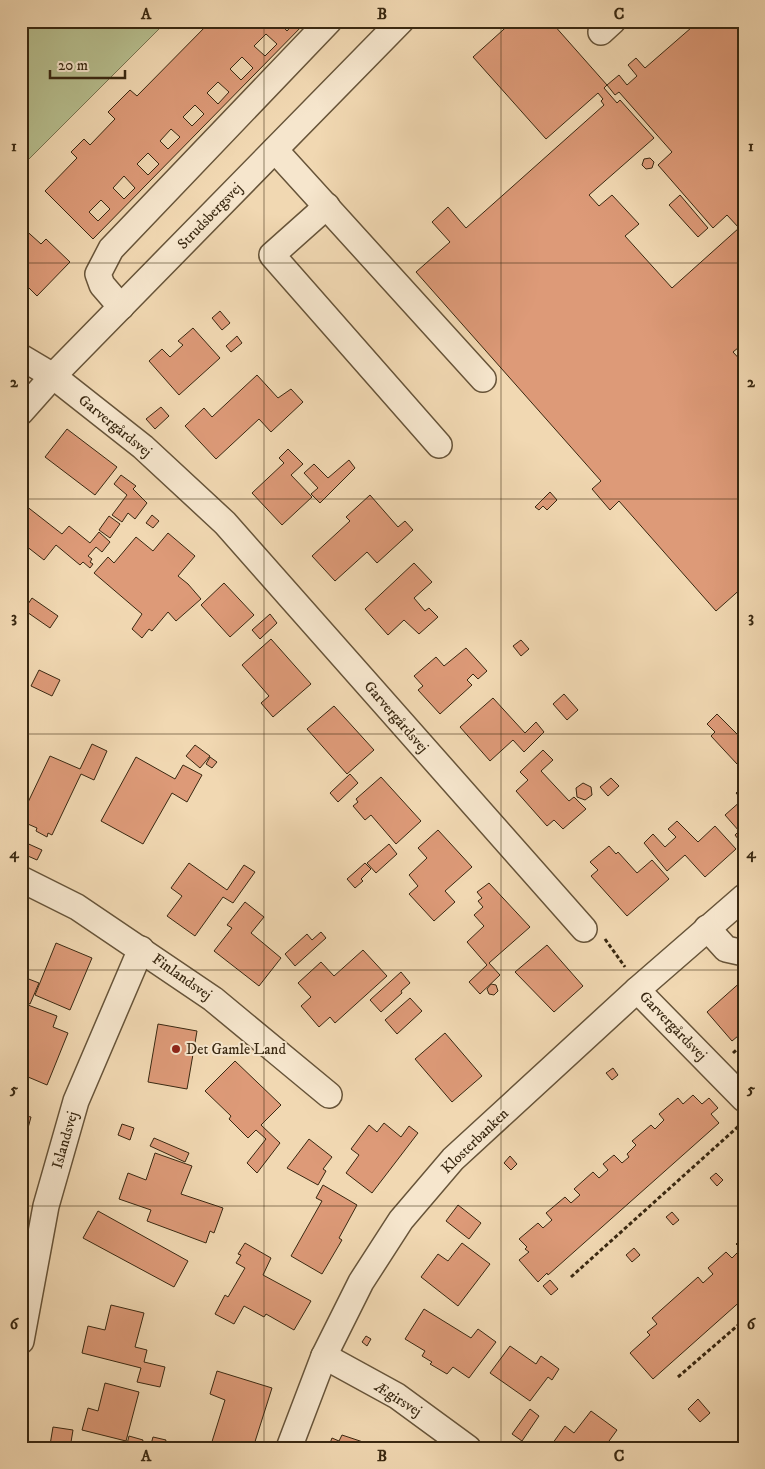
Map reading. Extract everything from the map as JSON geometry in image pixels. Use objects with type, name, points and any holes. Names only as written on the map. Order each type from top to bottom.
[{"type":"street","points":[[121,307],[102,285],[98,274],[112,248],[329,21]]},
{"type":"street","name":"Strudsbergsvej","points":[[21,412],[53,376],[400,22]]},
{"type":"street","points":[[275,150],[483,379]]},
{"type":"street","points":[[327,206],[272,255],[439,445]]},
{"type":"street","name":"Garvergårdsvej","points":[[21,357],[53,376],[143,447],[225,523],[584,929]]},
{"type":"street","name":"Finlandsvej","points":[[21,879],[76,907],[214,999],[329,1095]]},
{"type":"street","name":"Klosterbanken","points":[[289,1448],[324,1356],[361,1282],[401,1220],[454,1159],[637,990],[744,896]]},
{"type":"street","points":[[707,928],[726,949],[744,953]]},
{"type":"street","name":"Islandsvej","points":[[21,1341],[46,1206],[76,1101],[141,949]]},
{"type":"street","name":"Garvergårdsvej","points":[[637,990],[744,1098]]},
{"type":"street","name":"Ægirsvej","points":[[324,1356],[397,1396],[468,1448]]},
{"type":"path","name":"Garvergårdsvej","points":[[584,929],[597,931],[620,958],[637,990]]},
{"type":"path","points":[[571,1277],[744,1122]]},
{"type":"path","points":[[678,1377],[744,1320]]},
{"type":"green space","points":[[21,21],[167,21],[21,167]]},
{"type":"building","points":[[211,21],[278,21],[287,31],[296,21],[307,21],[93,239],[45,191],[77,158],[71,152],[84,139],[90,145],[115,119],[108,112],[130,90],[137,96]],"holes":[[[266,34],[277,44],[265,56],[254,46]],[[242,57],[253,68],[241,80],[230,69]],[[218,82],[229,92],[218,104],[207,93]],[[195,105],[204,114],[192,126],[183,117]],[[171,129],[180,137],[168,149],[160,141]],[[148,153],[159,164],[148,175],[137,164]],[[124,176],[135,188],[124,199],[113,188]],[[101,200],[110,209],[98,221],[89,212]]]},
{"type":"building","points":[[513,21],[567,21],[561,27],[556,22],[553,24],[607,85],[619,75],[627,85],[637,76],[628,65],[636,58],[645,68],[699,21],[744,21],[744,343],[733,352],[744,364],[744,586],[716,611],[619,501],[610,510],[592,489],[601,481],[416,272],[450,242],[432,222],[448,207],[466,228],[604,105],[601,101],[603,99],[598,93],[546,139],[473,57]],"holes":[[[607,85],[615,95],[619,92],[672,152],[658,165],[713,228],[727,215],[739,228],[672,288],[625,236],[639,224],[612,195],[599,206],[589,195],[654,138],[620,100],[617,103],[604,88]]]},
{"type":"building","points":[[650,158],[654,162],[652,168],[646,169],[642,165],[644,159]]},
{"type":"building","points":[[680,195],[708,228],[698,237],[669,205]]},
{"type":"building","points":[[21,226],[41,244],[46,239],[70,262],[37,296],[25,284],[21,288]]},
{"type":"building","points":[[220,311],[230,323],[222,330],[212,318]]},
{"type":"building","points":[[193,328],[220,358],[179,395],[149,361],[162,349],[170,357],[183,345],[178,341]]},
{"type":"building","points":[[237,336],[242,343],[231,352],[226,346]]},
{"type":"building","points":[[257,375],[278,398],[291,389],[303,402],[271,432],[259,419],[216,459],[185,426],[204,408],[212,417]]},
{"type":"building","points":[[161,407],[169,416],[155,429],[146,419]]},
{"type":"building","points":[[67,429],[117,467],[95,495],[45,457]]},
{"type":"building","points":[[288,449],[303,464],[291,475],[312,497],[282,525],[252,493],[284,463],[279,458]]},
{"type":"building","points":[[349,460],[355,468],[320,503],[311,494],[318,488],[304,473],[314,464],[328,478]]},
{"type":"building","points":[[121,475],[136,486],[133,489],[147,503],[135,519],[128,513],[122,522],[112,515],[127,495],[114,484]]},
{"type":"building","points":[[550,492],[557,500],[547,510],[543,506],[539,510],[535,507]]},
{"type":"building","points":[[370,495],[398,527],[405,521],[413,530],[377,563],[367,552],[335,581],[312,556],[350,521],[346,517]]},
{"type":"building","points":[[21,502],[62,534],[69,526],[90,543],[99,532],[110,542],[102,552],[96,547],[88,556],[92,559],[90,562],[93,564],[90,568],[83,562],[80,565],[56,545],[44,560],[21,542]]},
{"type":"building","points":[[152,515],[159,521],[153,528],[146,523]]},
{"type":"building","points":[[109,516],[120,524],[110,538],[99,530]]},
{"type":"building","points":[[168,533],[195,556],[178,576],[201,599],[176,621],[168,612],[152,631],[149,629],[142,638],[132,629],[142,614],[94,573],[108,557],[114,563],[136,537],[153,551]]},
{"type":"building","points":[[414,563],[432,582],[414,598],[425,611],[429,608],[438,617],[419,634],[404,620],[388,635],[365,609]]},
{"type":"building","points":[[224,583],[254,615],[230,637],[201,605]]},
{"type":"building","points":[[32,598],[58,616],[50,628],[24,610]]},
{"type":"building","points":[[270,614],[277,623],[260,639],[252,630]]},
{"type":"building","points":[[271,639],[311,684],[273,717],[261,703],[269,696],[242,665]]},
{"type":"building","points":[[521,640],[529,649],[521,656],[513,646]]},
{"type":"building","points":[[466,648],[487,671],[478,679],[473,674],[467,680],[472,685],[440,714],[418,690],[423,686],[414,676],[436,657],[444,666]]},
{"type":"building","points":[[39,670],[60,680],[52,696],[31,686]]},
{"type":"building","points":[[564,694],[578,710],[567,720],[553,704]]},
{"type":"building","points":[[493,698],[525,733],[536,722],[544,732],[524,752],[513,740],[490,761],[460,727]]},
{"type":"building","points":[[334,706],[374,750],[347,774],[307,729]]},
{"type":"building","points":[[717,714],[744,741],[744,758],[737,764],[711,736],[715,732],[707,724]]},
{"type":"building","points":[[92,744],[107,751],[94,780],[81,774],[52,835],[48,833],[47,837],[36,831],[37,828],[21,821],[21,817],[50,756],[80,769]]},
{"type":"building","points":[[195,745],[210,756],[200,768],[186,756]]},
{"type":"building","points":[[543,750],[553,760],[541,771],[569,801],[574,797],[586,809],[563,829],[554,820],[547,826],[516,791],[528,780],[520,772]]},
{"type":"building","points":[[136,757],[175,779],[183,765],[202,775],[187,802],[172,793],[143,844],[101,821]]},
{"type":"building","points":[[210,757],[217,762],[212,768],[206,764]]},
{"type":"building","points":[[350,774],[358,783],[338,802],[330,793]]},
{"type":"building","points":[[381,777],[421,821],[396,844],[371,815],[365,820],[353,806],[358,802],[356,799]]},
{"type":"building","points":[[611,778],[619,786],[608,796],[600,787]]},
{"type":"building","points":[[583,783],[591,787],[592,795],[585,800],[577,797],[576,788]]},
{"type":"building","points":[[744,786],[744,842],[742,844],[735,835],[739,831],[725,815],[742,800],[736,793]]},
{"type":"building","points":[[677,821],[698,842],[715,826],[736,849],[705,877],[685,855],[667,871],[644,843],[653,834],[665,847],[676,837],[668,829]]},
{"type":"building","points":[[438,830],[472,867],[445,891],[455,902],[434,921],[409,894],[418,886],[409,875],[427,858],[418,848]]},
{"type":"building","points":[[22,841],[42,850],[37,860],[21,853]]},
{"type":"building","points":[[389,844],[397,854],[376,873],[367,863]]},
{"type":"building","points":[[609,846],[616,854],[618,852],[637,873],[652,860],[669,879],[627,916],[591,876],[598,870],[590,862]]},
{"type":"building","points":[[189,863],[227,890],[244,865],[255,872],[233,903],[223,897],[195,936],[167,916],[182,896],[171,888]]},
{"type":"building","points":[[365,863],[371,869],[361,879],[363,881],[355,888],[347,879]]},
{"type":"building","points":[[489,883],[530,927],[489,963],[500,975],[480,994],[469,982],[487,965],[467,942],[484,926],[474,915],[483,907],[478,901],[482,898],[477,892]]},
{"type":"building","points":[[245,902],[264,917],[251,933],[281,958],[259,986],[214,951],[232,928],[227,925]]},
{"type":"building","points":[[321,932],[326,938],[295,966],[285,954],[307,934],[312,940]]},
{"type":"building","points":[[56,943],[92,958],[70,1010],[35,995]]},
{"type":"building","points":[[547,945],[583,986],[554,1012],[515,972]]},
{"type":"building","points":[[363,950],[387,976],[335,1023],[330,1017],[319,1027],[301,1006],[311,997],[298,983],[321,962],[334,976]]},
{"type":"building","points":[[401,972],[410,983],[381,1012],[370,1000]]},
{"type":"building","points":[[21,976],[39,983],[30,1004],[21,1001]]},
{"type":"building","points":[[744,979],[744,1031],[732,1041],[707,1012]]},
{"type":"building","points":[[491,984],[496,985],[498,991],[494,995],[489,994],[487,989]]},
{"type":"building","points":[[410,998],[422,1011],[397,1034],[385,1020]]},
{"type":"building","points":[[28,1005],[57,1016],[53,1027],[68,1033],[47,1085],[21,1074],[21,1061],[26,1048],[21,1046],[21,1014],[24,1015]]},
{"type":"building","points":[[158,1024],[197,1031],[187,1089],[148,1082]]},
{"type":"building","points":[[445,1033],[482,1076],[452,1102],[415,1059]]},
{"type":"building","points":[[235,1061],[281,1105],[261,1125],[280,1143],[257,1173],[247,1163],[266,1139],[256,1130],[248,1138],[229,1119],[231,1116],[205,1091]]},
{"type":"building","points":[[613,1068],[618,1075],[612,1080],[606,1073]]},
{"type":"building","points":[[693,1095],[702,1104],[709,1098],[718,1108],[711,1114],[719,1123],[538,1282],[519,1260],[529,1252],[519,1239],[538,1223],[543,1228],[552,1220],[546,1213],[565,1197],[571,1203],[580,1195],[574,1189],[593,1172],[599,1178],[608,1170],[603,1164],[614,1155],[622,1163],[629,1157],[627,1154],[636,1145],[632,1141],[651,1125],[655,1129],[664,1120],[659,1114],[678,1098],[683,1104]]},
{"type":"building","points":[[21,1115],[31,1117],[21,1154]]},
{"type":"building","points":[[384,1123],[401,1137],[409,1126],[418,1133],[372,1193],[346,1173],[359,1155],[351,1149],[369,1125],[377,1132]]},
{"type":"building","points":[[122,1124],[134,1128],[130,1140],[118,1135]]},
{"type":"building","points":[[154,1138],[189,1153],[185,1162],[150,1146]]},
{"type":"building","points":[[309,1139],[332,1157],[323,1169],[326,1171],[318,1185],[287,1168]]},
{"type":"building","points":[[155,1153],[192,1166],[181,1194],[223,1208],[214,1233],[210,1231],[206,1243],[147,1221],[151,1210],[119,1199],[128,1173],[146,1180]]},
{"type":"building","points":[[510,1156],[517,1164],[511,1170],[504,1163]]},
{"type":"building","points":[[716,1173],[723,1180],[717,1186],[710,1178]]},
{"type":"building","points":[[323,1185],[357,1205],[339,1238],[342,1240],[322,1274],[291,1256],[322,1201],[316,1198]]},
{"type":"building","points":[[458,1205],[481,1223],[469,1239],[446,1221]]},
{"type":"building","points":[[98,1211],[188,1261],[174,1287],[83,1238]]},
{"type":"building","points":[[672,1212],[679,1220],[673,1225],[666,1217]]},
{"type":"building","points":[[744,1237],[744,1298],[653,1379],[630,1353],[650,1335],[647,1332],[657,1324],[652,1318],[698,1277],[703,1283],[713,1274],[708,1268],[726,1252],[732,1258],[741,1249],[736,1244]]},
{"type":"building","points":[[245,1243],[271,1258],[263,1275],[311,1301],[294,1330],[266,1314],[264,1317],[244,1306],[234,1324],[215,1314],[225,1295],[228,1297],[245,1268],[236,1263],[241,1255],[238,1254]]},
{"type":"building","points":[[462,1243],[490,1264],[458,1306],[421,1277],[438,1254],[448,1261]]},
{"type":"building","points":[[634,1248],[640,1255],[632,1262],[626,1255]]},
{"type":"building","points":[[550,1280],[558,1289],[551,1295],[543,1286]]},
{"type":"building","points":[[111,1305],[144,1313],[135,1347],[147,1350],[144,1362],[165,1367],[160,1387],[137,1382],[141,1368],[82,1353],[88,1326],[105,1330]]},
{"type":"building","points":[[424,1309],[471,1338],[478,1329],[496,1342],[469,1378],[453,1367],[447,1374],[430,1364],[432,1362],[422,1356],[425,1351],[405,1339]]},
{"type":"building","points":[[366,1336],[371,1339],[367,1346],[362,1342]]},
{"type":"building","points":[[510,1346],[536,1364],[541,1356],[559,1369],[552,1380],[548,1377],[530,1401],[490,1373]]},
{"type":"building","points":[[217,1371],[272,1388],[253,1448],[210,1448],[225,1400],[210,1394]]},
{"type":"building","points":[[105,1383],[139,1392],[126,1441],[82,1430],[88,1408],[98,1411]]},
{"type":"building","points":[[698,1399],[710,1413],[700,1422],[688,1409]]},
{"type":"building","points":[[530,1409],[539,1416],[522,1441],[512,1434]]},
{"type":"building","points":[[591,1411],[617,1430],[604,1448],[550,1447],[565,1426],[574,1433]]},
{"type":"building","points":[[53,1427],[73,1430],[70,1448],[50,1445]]},
{"type":"building","points":[[342,1435],[378,1447],[328,1448],[332,1438],[339,1441]]},
{"type":"building","points":[[129,1436],[143,1440],[141,1448],[126,1448]]},
{"type":"building","points":[[153,1437],[166,1440],[164,1448],[150,1448]]},
{"type":"place","name":"Det Gamle Land","points":[[176,1049]]}]
